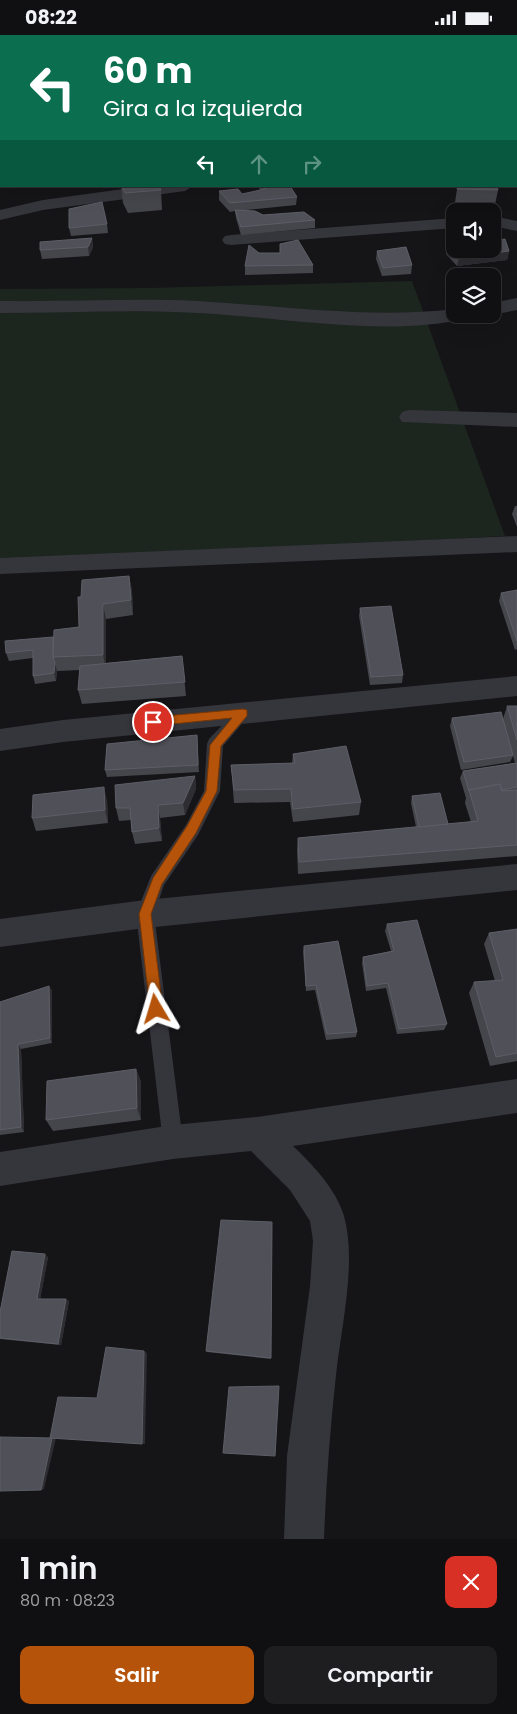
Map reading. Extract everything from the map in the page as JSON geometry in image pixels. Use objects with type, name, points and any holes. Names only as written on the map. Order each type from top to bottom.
[{"type":"street","points":[[0,215],[43,205],[178,187]]},
{"type":"street","points":[[501,223],[517,226]]},
{"type":"street","points":[[231,240],[446,224]]},
{"type":"street","points":[[501,307],[517,304]]},
{"type":"street","points":[[0,307],[196,307],[329,318],[384,319],[446,316]]},
{"type":"street","points":[[409,417],[517,420]]},
{"type":"street","points":[[0,566],[517,544]]},
{"type":"street","points":[[0,740],[64,731],[517,686]]},
{"type":"street","points":[[0,933],[145,914],[517,877]]},
{"type":"street","points":[[0,1169],[172,1142],[256,1134],[517,1096]]},
{"type":"street","points":[[256,1134],[302,1178],[326,1215],[331,1241],[328,1286],[307,1455],[304,1539]]},
{"type":"lane","points":[[172,1142],[145,914],[157,881],[192,830],[212,791],[215,745],[243,713]]},
{"type":"shaded area","points":[[412,281],[505,536],[0,563],[0,289],[147,288]]},
{"type":"building","points":[[122,187],[160,187],[161,190],[125,193]]},
{"type":"building","points":[[264,187],[291,187],[297,197],[230,203],[219,191],[238,189],[242,194],[265,189]]},
{"type":"building","points":[[458,187],[497,187],[498,190],[457,189]]},
{"type":"building","points":[[102,202],[107,224],[69,228],[69,209]]},
{"type":"building","points":[[235,210],[255,211],[263,215],[304,212],[315,220],[241,227]]},
{"type":"building","points":[[92,238],[88,247],[40,250],[40,242]]},
{"type":"building","points":[[505,239],[509,251],[501,252],[501,240]]},
{"type":"building","points":[[298,240],[313,265],[245,266],[249,245],[259,253],[280,253],[280,244]]},
{"type":"building","points":[[406,247],[412,265],[383,268],[377,251]]},
{"type":"building","points":[[129,576],[131,600],[103,604],[103,655],[53,657],[54,630],[79,627],[78,597],[81,597],[82,580]]},
{"type":"building","points":[[517,590],[517,641],[501,593]]},
{"type":"building","points":[[391,606],[403,675],[371,677],[360,608]]},
{"type":"building","points":[[53,637],[54,673],[33,676],[33,650],[6,653],[5,641]]},
{"type":"building","points":[[182,656],[185,682],[78,690],[80,666]]},
{"type":"building","points":[[507,706],[517,706],[517,740]]},
{"type":"building","points":[[501,712],[513,755],[464,762],[452,718]]},
{"type":"building","points":[[197,735],[198,765],[105,770],[107,744]]},
{"type":"building","points":[[346,746],[361,802],[293,809],[291,789],[234,790],[231,765],[295,763],[293,754]]},
{"type":"building","points":[[517,763],[517,787],[502,790],[500,784],[469,791],[463,771]]},
{"type":"building","points":[[195,776],[183,803],[158,805],[159,828],[132,832],[130,808],[116,808],[115,785]]},
{"type":"building","points":[[500,784],[502,791],[517,790],[517,845],[299,862],[298,838],[478,821],[469,790]]},
{"type":"building","points":[[104,787],[105,810],[32,818],[33,795]]},
{"type":"building","points":[[440,793],[448,824],[419,827],[412,796]]},
{"type":"building","points":[[417,920],[447,1024],[399,1029],[388,983],[367,986],[363,957],[394,951],[387,924]]},
{"type":"building","points":[[517,929],[517,1053],[496,1057],[474,982],[503,980],[489,933]]},
{"type":"building","points":[[338,941],[357,1032],[327,1034],[316,985],[306,986],[304,946]]},
{"type":"building","points":[[49,986],[50,1038],[18,1044],[21,1127],[0,1130],[0,1002]]},
{"type":"building","points":[[136,1069],[137,1108],[46,1120],[47,1081]]},
{"type":"building","points":[[221,1220],[272,1222],[271,1358],[206,1351]]},
{"type":"building","points":[[12,1251],[45,1254],[37,1299],[66,1299],[58,1344],[0,1338],[0,1312]]},
{"type":"building","points":[[106,1347],[144,1351],[142,1444],[50,1438],[58,1397],[97,1398]]},
{"type":"building","points":[[279,1386],[275,1456],[223,1453],[229,1387]]},
{"type":"building","points":[[0,1437],[52,1438],[41,1490],[0,1491]]},
{"type":"route","points":[[153,722],[243,713],[215,745],[212,791],[192,830],[157,881],[145,914],[156,1009]]}]
